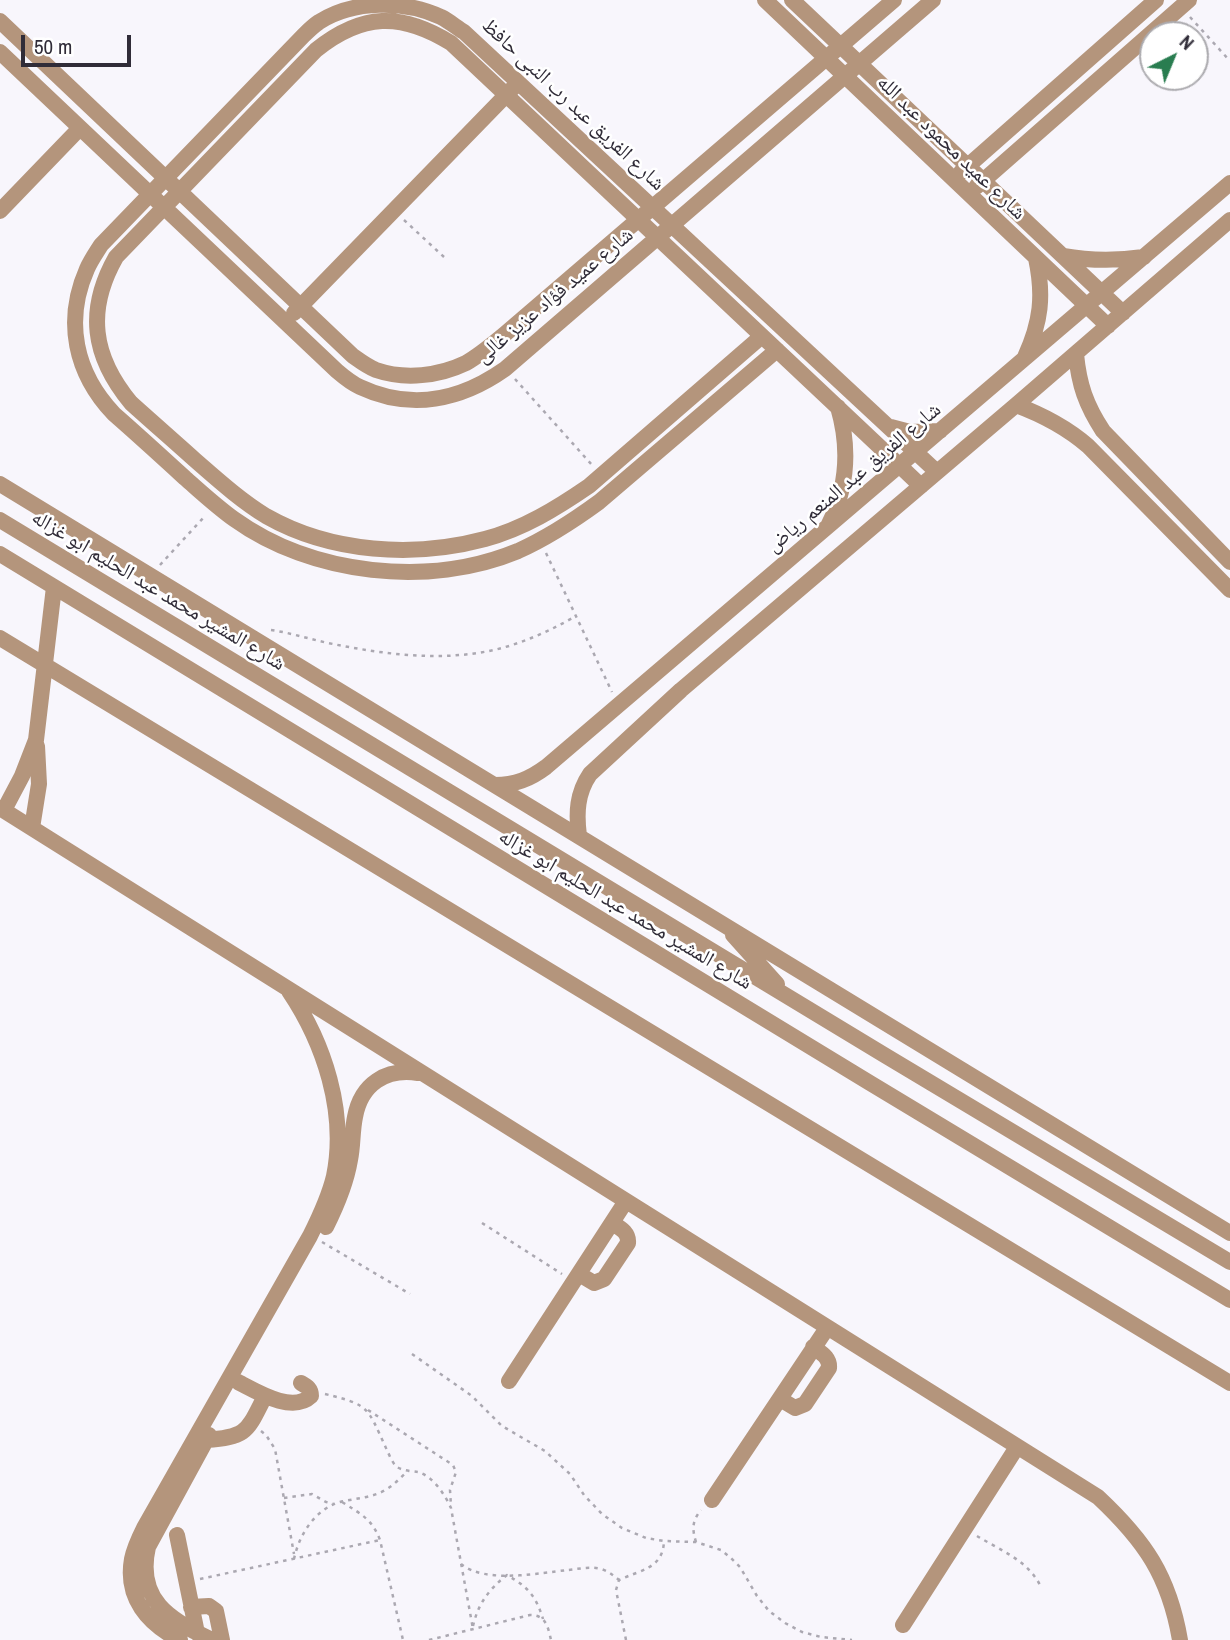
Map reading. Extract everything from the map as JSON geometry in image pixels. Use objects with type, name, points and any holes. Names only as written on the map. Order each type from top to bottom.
[{"type":"street","name":"شارع عميد محمود عبد الله","points":[[765,0],[1108,326]]},
{"type":"street","name":"شارع عميد محمود عبد الله","points":[[792,0],[1124,313]]},
{"type":"street","name":"شارع عميد فؤاد عزيز غالى","points":[[0,22],[353,356],[374,370],[421,376],[445,371],[467,362],[496,341],[894,0]]},
{"type":"street","name":"شارع عميد فؤاد عزيز غالى","points":[[0,52],[337,371],[357,386],[376,394],[417,400],[438,399],[477,387],[505,369],[933,0]]},
{"type":"street","points":[[954,179],[1156,0]]},
{"type":"street","name":"شارع الفريق عبد رب النبى حافظ","points":[[777,350],[599,502],[540,541],[491,560],[455,568],[380,570],[343,565],[282,546],[234,519],[215,504],[102,401],[81,364],[75,315],[79,290],[101,245],[303,36],[340,11],[385,2],[413,6],[440,16],[464,32],[937,472]]},
{"type":"street","points":[[968,193],[1182,2]]},
{"type":"street","name":"شارع الفريق عبد رب النبى حافظ","points":[[762,336],[601,476],[565,502],[540,516],[486,538],[417,550],[346,545],[312,536],[267,516],[229,490],[131,402],[111,375],[104,358],[97,317],[99,296],[116,257],[316,50],[347,29],[366,23],[408,23],[431,31],[451,43],[838,407],[921,486]]},
{"type":"street","points":[[285,323],[518,82]]},
{"type":"street","points":[[0,211],[80,128]]},
{"type":"street","name":"شارع الفريق عبد المنعم رياض","points":[[495,785],[513,784],[538,773],[1230,183]]},
{"type":"street","points":[[579,836],[579,798],[582,786],[590,774],[681,690],[1230,220]]},
{"type":"street","points":[[1063,256],[1095,261],[1144,257]]},
{"type":"street","points":[[1023,360],[1039,321],[1041,279],[1036,258]]},
{"type":"street","points":[[1076,354],[1083,395],[1103,431],[1230,562]]},
{"type":"street","points":[[1016,405],[1047,418],[1088,446],[1230,590]]},
{"type":"street","points":[[827,528],[840,499],[846,469],[845,438],[838,407]]},
{"type":"street","points":[[887,425],[910,432],[940,431]]},
{"type":"street","points":[[0,484],[1230,1233]]},
{"type":"street","name":"شارع المشير محمد عبد الحليم ابو غزاله","points":[[0,520],[788,996],[878,1070],[1230,1300]]},
{"type":"street","name":"شارع المشير محمد عبد الحليم ابو غزاله","points":[[0,554],[878,1070],[1230,1262]]},
{"type":"street","points":[[32,828],[39,784],[36,740],[54,587]]},
{"type":"street","points":[[0,638],[1230,1383]]},
{"type":"street","points":[[661,669],[681,690]]},
{"type":"street","points":[[36,740],[22,776],[2,809],[1098,1497],[1123,1520],[1144,1546],[1161,1575],[1173,1606],[1180,1640]]},
{"type":"street","points":[[722,923],[788,996]]},
{"type":"street","points":[[180,1640],[151,1622],[141,1608],[131,1577],[136,1544],[310,1236],[322,1213],[334,1173],[337,1145],[332,1089],[314,1035],[285,986]]},
{"type":"street","points":[[203,1637],[163,1611],[155,1600],[145,1574],[148,1547],[319,1241],[340,1198],[351,1159],[355,1118],[360,1100],[370,1085],[386,1075],[404,1071],[422,1073]]},
{"type":"street","points":[[509,1381],[626,1201]]},
{"type":"street","points":[[576,1278],[599,1283],[628,1243],[626,1233],[612,1223]]},
{"type":"street","points":[[712,1500],[827,1328]]},
{"type":"street","points":[[779,1399],[795,1408],[805,1404],[829,1368],[830,1362],[814,1348]]},
{"type":"street","points":[[238,1382],[265,1396],[294,1403],[307,1401],[311,1396],[306,1387]]},
{"type":"street","points":[[206,1440],[230,1438],[243,1432],[265,1396]]},
{"type":"street","points":[[903,1625],[1017,1447]]},
{"type":"street","points":[[177,1535],[191,1607],[203,1637]]},
{"type":"street","points":[[191,1607],[209,1606],[216,1611],[222,1640]]},
{"type":"path","points":[[1182,2],[1230,61]]},
{"type":"path","points":[[394,211],[444,257]]},
{"type":"path","points":[[505,369],[601,476]]},
{"type":"path","points":[[150,575],[215,504]]},
{"type":"path","points":[[540,541],[619,706]]},
{"type":"path","points":[[241,631],[273,630],[375,651],[452,656],[516,644],[576,617]]},
{"type":"path","points":[[482,1223],[576,1278]]},
{"type":"path","points":[[319,1241],[410,1294]]},
{"type":"path","points":[[412,1354],[472,1396],[502,1426],[551,1456],[570,1474],[584,1495],[602,1514],[622,1528],[646,1538],[696,1542],[721,1550],[740,1567],[769,1611],[785,1623],[821,1639],[852,1640]]},
{"type":"path","points":[[306,1387],[355,1402],[453,1465],[456,1472],[450,1490],[451,1508],[472,1629]]},
{"type":"path","points":[[365,1408],[397,1467],[422,1473],[445,1496],[451,1508]]},
{"type":"path","points":[[250,1423],[266,1435],[275,1449],[295,1559]]},
{"type":"path","points":[[295,1559],[301,1535],[325,1510],[335,1504],[387,1490],[408,1471]]},
{"type":"path","points":[[284,1498],[312,1494],[335,1504]]},
{"type":"path","points":[[696,1542],[692,1530],[694,1519],[712,1500]]},
{"type":"path","points":[[342,1502],[368,1518],[376,1528],[403,1640]]},
{"type":"path","points":[[965,1529],[1026,1565],[1040,1585]]},
{"type":"path","points":[[186,1581],[380,1540]]},
{"type":"path","points":[[626,1640],[616,1590],[620,1580],[651,1567],[659,1560],[664,1551],[664,1541]]},
{"type":"path","points":[[461,1563],[468,1570],[477,1573],[507,1575],[598,1568],[620,1580]]},
{"type":"path","points":[[507,1575],[531,1592],[543,1619]]},
{"type":"path","points":[[472,1629],[486,1594],[507,1575]]},
{"type":"path","points":[[429,1640],[530,1615],[543,1619],[548,1625],[551,1640]]}]
